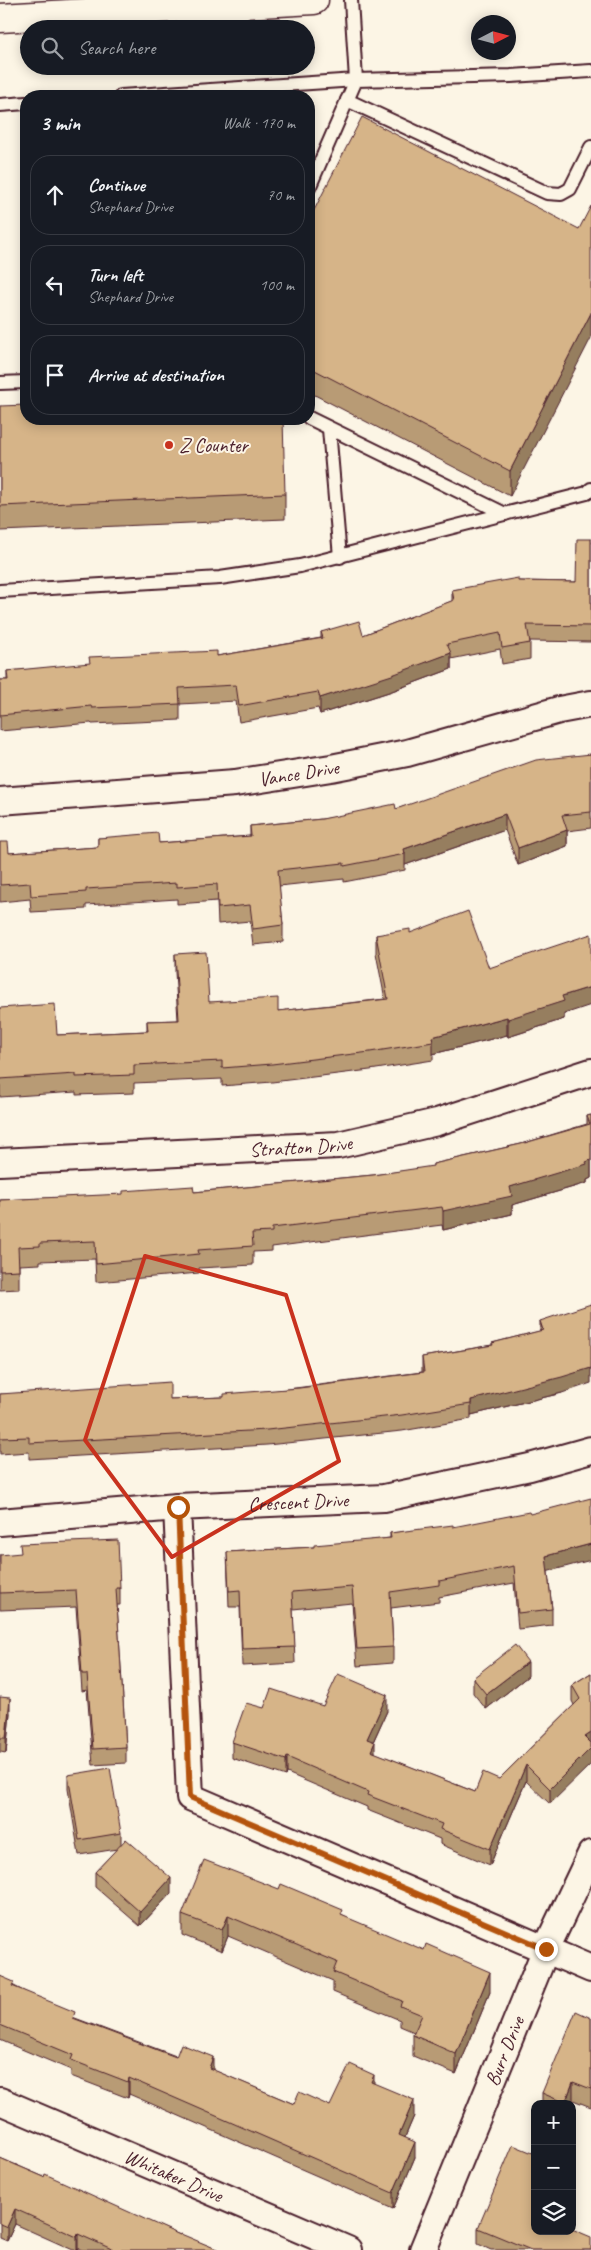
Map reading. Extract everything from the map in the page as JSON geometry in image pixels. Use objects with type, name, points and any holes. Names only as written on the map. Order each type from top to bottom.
[{"type":"main road","points":[[0,18],[52,7],[314,0]]},
{"type":"street","name":"Vance Drive","points":[[0,801],[236,782],[331,768],[407,753],[559,710],[591,704]]},
{"type":"street","name":"Stratton Drive","points":[[0,1162],[338,1145],[437,1122],[591,1072]]},
{"type":"street","name":"Crescent Drive","points":[[0,1522],[178,1507],[384,1498],[530,1467],[591,1450]]},
{"type":"street","points":[[178,1507],[190,1797],[591,1968]]},
{"type":"street","name":"Burr Drive","points":[[423,2250],[546,1949],[591,1854]]},
{"type":"street","name":"Whitaker Drive","points":[[0,2101],[348,2250]]},
{"type":"lane","points":[[315,174],[356,80],[351,0]]},
{"type":"lane","points":[[209,90],[356,80],[511,76],[591,71]]},
{"type":"lane","points":[[347,100],[548,193],[561,194],[570,190],[591,147]]},
{"type":"lane","points":[[0,105],[20,103]]},
{"type":"lane","points":[[0,383],[20,382]]},
{"type":"lane","points":[[315,421],[505,514]]},
{"type":"lane","points":[[329,429],[340,557]]},
{"type":"lane","points":[[0,591],[220,578],[300,566],[587,493],[591,489]]},
{"type":"highlighted area","points":[[145,1256],[286,1295],[339,1461],[172,1557],[85,1440]]},
{"type":"building","points":[[362,117],[579,229],[591,206],[591,313],[510,471],[315,370],[315,208]]},
{"type":"building","points":[[20,405],[20,425],[283,425],[285,494],[0,506],[0,406]]},
{"type":"building","points":[[577,539],[591,539],[591,626],[527,625],[530,643],[502,648],[500,633],[447,644],[451,653],[392,675],[320,698],[318,692],[239,706],[236,685],[179,688],[180,704],[92,708],[91,706],[0,715],[0,680],[8,680],[7,671],[90,663],[89,657],[217,651],[217,656],[323,638],[321,632],[359,621],[363,635],[454,600],[452,590],[518,578],[518,581],[576,582]]},
{"type":"building","points":[[591,754],[591,812],[562,815],[567,830],[518,848],[505,814],[404,849],[405,854],[344,866],[344,863],[278,870],[283,925],[253,929],[250,905],[218,908],[217,884],[177,887],[177,883],[86,889],[86,892],[31,896],[30,883],[0,885],[0,842],[8,842],[9,853],[98,847],[98,838],[158,833],[159,843],[251,836],[250,826],[322,819],[395,804],[396,809],[536,760]]},
{"type":"building","points":[[468,911],[489,968],[591,934],[591,987],[562,996],[564,1001],[508,1019],[507,1017],[432,1037],[433,1042],[370,1052],[222,1068],[222,1061],[134,1065],[134,1075],[76,1077],[76,1074],[0,1079],[0,1008],[55,1004],[57,1035],[148,1031],[147,1021],[179,1020],[175,954],[206,952],[209,1002],[278,998],[278,1011],[388,999],[376,935],[410,929],[410,933]]},
{"type":"building","points":[[591,1115],[591,1160],[586,1162],[587,1164],[510,1187],[512,1196],[443,1211],[442,1207],[272,1228],[272,1232],[252,1233],[253,1246],[198,1250],[199,1254],[96,1264],[95,1241],[40,1243],[40,1246],[18,1247],[19,1270],[0,1271],[0,1200],[123,1194],[123,1191],[193,1186],[194,1192],[373,1175],[433,1166],[433,1164],[521,1144],[590,1124],[587,1116]]},
{"type":"building","points":[[591,1304],[591,1368],[471,1400],[471,1404],[402,1415],[267,1430],[29,1443],[29,1437],[0,1438],[0,1394],[170,1382],[170,1399],[224,1397],[224,1394],[299,1388],[424,1372],[422,1357],[493,1345],[492,1343],[543,1330],[540,1321]]},
{"type":"building","points":[[591,1498],[591,1544],[546,1556],[552,1609],[518,1613],[514,1566],[439,1581],[439,1585],[390,1592],[393,1647],[357,1649],[352,1587],[292,1592],[295,1647],[242,1649],[240,1590],[229,1591],[227,1552],[314,1547],[314,1545],[391,1538],[390,1533],[453,1525],[453,1527],[529,1512],[530,1514]]},
{"type":"building","points":[[118,1540],[120,1588],[116,1588],[126,1747],[93,1749],[87,1674],[82,1674],[76,1590],[0,1593],[0,1555],[21,1553],[20,1544]]},
{"type":"building","points":[[515,1645],[528,1662],[486,1694],[473,1678]]},
{"type":"building","points":[[591,1673],[591,1733],[585,1737],[591,1743],[591,1748],[550,1789],[526,1765],[490,1849],[440,1829],[442,1824],[367,1795],[368,1792],[287,1757],[286,1760],[232,1742],[246,1703],[264,1708],[271,1689],[323,1706],[338,1674],[387,1695],[367,1739],[375,1742],[371,1751],[475,1792],[483,1772],[499,1779],[580,1699],[572,1685]]},
{"type":"building","points":[[0,1697],[10,1698],[6,1738],[0,1738]]},
{"type":"building","points":[[110,1768],[121,1833],[79,1840],[68,1775]]},
{"type":"building","points":[[126,1839],[171,1878],[140,1912],[95,1872]]},
{"type":"building","points":[[204,1860],[279,1889],[281,1884],[343,1910],[341,1915],[424,1950],[426,1944],[490,1972],[456,2054],[413,2035],[422,2015],[400,2006],[402,2001],[333,1972],[337,1962],[228,1916],[222,1930],[182,1915]]},
{"type":"building","points":[[0,1976],[14,1982],[12,1986],[75,2012],[73,2018],[176,2057],[181,2044],[213,2057],[209,2068],[294,2104],[299,2092],[330,2106],[350,2064],[374,2075],[371,2082],[414,2100],[399,2135],[415,2142],[393,2193],[129,2078],[128,2082],[71,2060],[73,2055],[0,2025]]},
{"type":"building","points":[[576,2011],[591,2018],[591,2089],[573,2082],[566,2100],[558,2100],[542,2093]]},
{"type":"building","points":[[513,2145],[531,2152],[531,2235],[576,2235],[576,2231],[591,2237],[591,2250],[531,2250],[478,2228]]},
{"type":"building","points":[[0,2158],[44,2177],[45,2174],[180,2235],[219,2250],[114,2250],[78,2234],[77,2237],[15,2209],[7,2227],[0,2224]]},
{"type":"place","name":"Z Counter","points":[[169,445]]},
{"type":"route","points":[[178,1507],[190,1797],[546,1949]]}]
